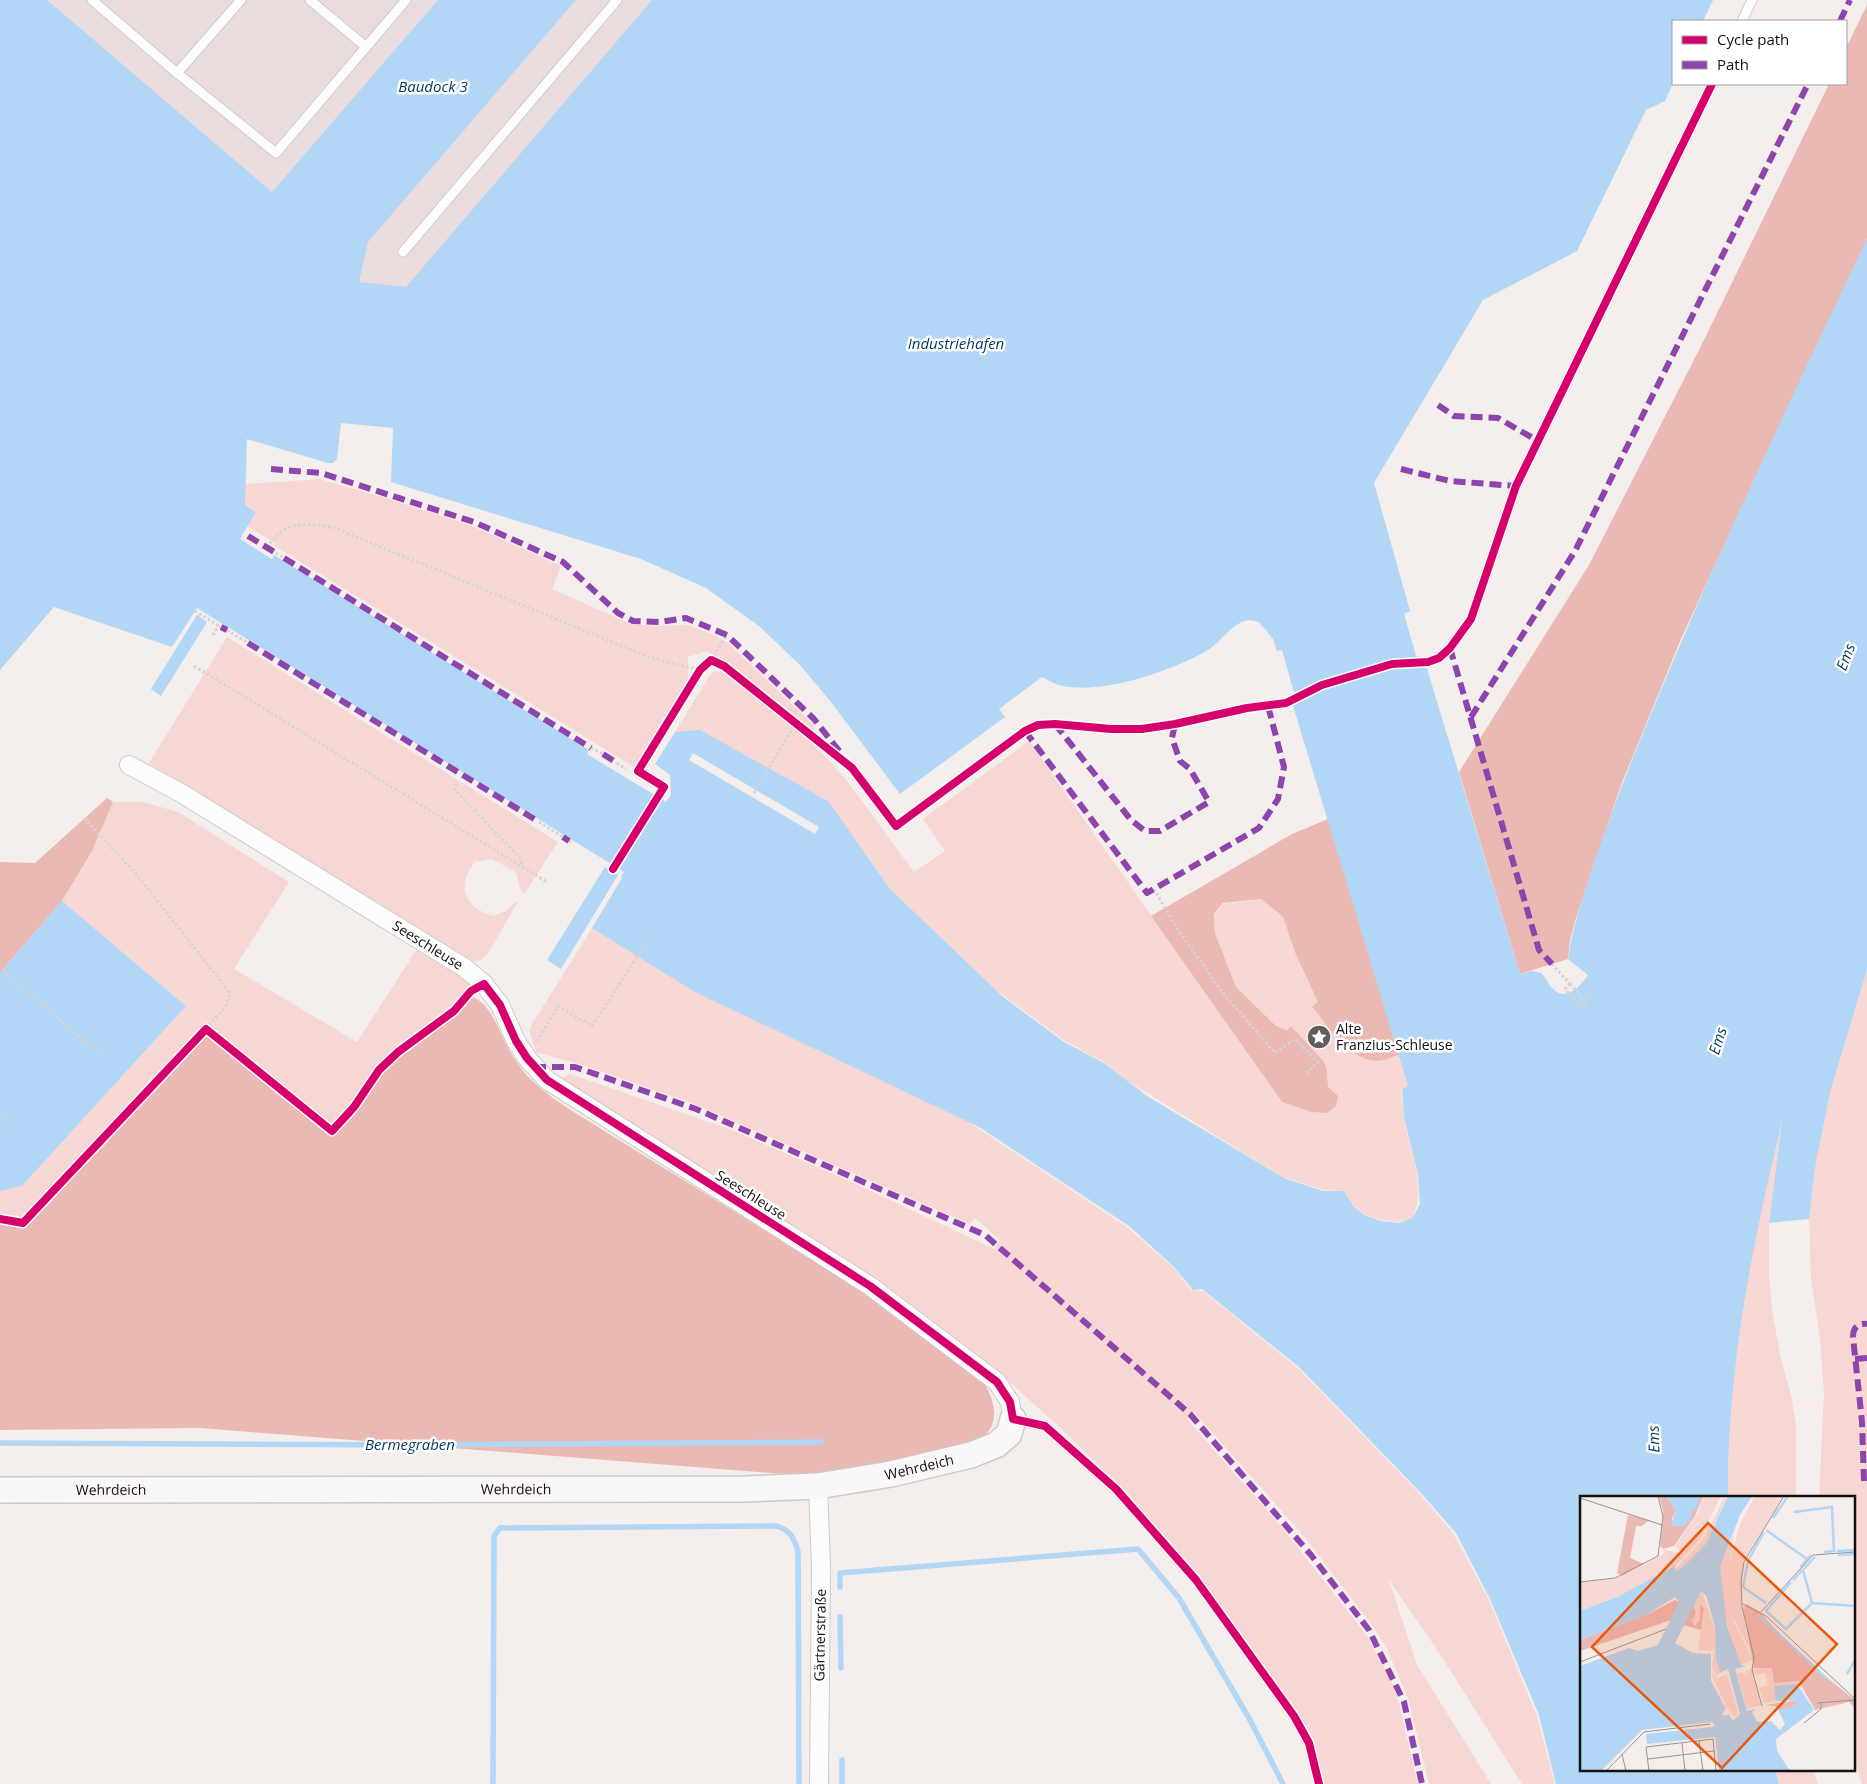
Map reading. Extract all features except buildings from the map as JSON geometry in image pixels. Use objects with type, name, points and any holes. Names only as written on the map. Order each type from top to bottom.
[{"type":"street","name":"Seeschleuse","points":[[129,765],[181,792],[465,968],[484,984],[500,1005],[516,1041],[527,1058],[547,1080],[870,1286],[996,1382],[1010,1402],[1013,1419]]},
{"type":"street","name":"Wehrdeich","points":[[0,1490],[746,1489],[818,1486],[891,1474],[971,1455],[996,1445],[1009,1434],[1013,1419]]},
{"type":"street","name":"Gärtnerstraße","points":[[818,1486],[821,1568],[818,1784]]},
{"type":"lane","points":[[92,0],[177,73],[276,153],[406,0]]},
{"type":"lane","points":[[177,73],[241,0]]},
{"type":"lane","points":[[310,0],[366,47]]},
{"type":"lane","points":[[403,252],[617,0]]},
{"type":"lane","points":[[1742,20],[1752,0]]},
{"type":"lane","points":[[1428,662],[1439,658],[1450,648],[1470,619],[1516,486],[1712,85]]},
{"type":"lane","points":[[1013,1419],[1045,1426],[1116,1489],[1196,1580],[1294,1716],[1309,1743],[1319,1784]]},
{"type":"path","points":[[267,548],[274,537],[286,527],[303,523],[332,527],[651,658],[700,670]]},
{"type":"path","points":[[276,553],[284,558]]},
{"type":"path","points":[[195,611],[220,626],[213,635]]},
{"type":"path","points":[[227,630],[248,643]]},
{"type":"path","points":[[711,660],[727,635]]},
{"type":"path","points":[[194,666],[547,882]]},
{"type":"path","points":[[754,794],[795,724]]},
{"type":"path","points":[[591,748],[602,754]]},
{"type":"path","points":[[617,763],[626,769]]},
{"type":"path","points":[[457,784],[454,789],[520,858],[523,868]]},
{"type":"path","points":[[84,818],[137,875],[230,993],[226,1006],[206,1029]]},
{"type":"path","points":[[539,822],[562,837]]},
{"type":"path","points":[[1154,889],[1177,928],[1222,993],[1275,1053],[1295,1038],[1318,1062],[1304,1075]]},
{"type":"path","points":[[527,1058],[558,1006],[592,1026],[650,936]]},
{"type":"path","points":[[1552,964],[1570,984],[1586,1002],[1581,1007],[1564,989],[1570,984]]},
{"type":"path","points":[[2,970],[101,1055]]},
{"type":"path","points":[[1579,999],[1592,996]]},
{"type":"path","points":[[0,1116],[12,1126]]},
{"type":"shaded area","points":[[47,0],[652,0],[406,288],[359,282],[289,174],[272,193]]},
{"type":"shaded area","points":[[1867,5],[1867,239],[1681,639],[1621,785],[1576,918],[1570,940],[1568,959],[1520,974],[1459,772],[1589,565],[1701,346],[1829,85],[1847,85],[1847,46]]},
{"type":"shaded area","points":[[320,479],[470,525],[561,566],[552,589],[631,624],[655,626],[686,625],[710,633],[728,643],[813,724],[816,736],[724,660],[707,651],[688,657],[688,679],[634,767],[273,545],[275,543],[247,526],[256,512],[245,505],[245,484]]},
{"type":"shaded area","points":[[227,637],[558,842],[524,894],[520,889],[516,872],[492,859],[475,862],[469,871],[465,880],[466,895],[476,908],[494,916],[507,910],[515,902],[517,903],[489,952],[482,959],[474,962],[149,763]]},
{"type":"shaded area","points":[[715,671],[723,672],[798,729],[822,753],[864,803],[914,872],[945,851],[923,819],[1029,741],[1282,1102],[1328,1087],[1327,1071],[1323,1062],[1291,1026],[1287,1030],[1276,1026],[1236,987],[1215,933],[1215,914],[1223,904],[1261,899],[1283,917],[1296,955],[1318,1002],[1312,1008],[1332,1032],[1348,1049],[1367,1059],[1380,1061],[1399,1055],[1408,1086],[1401,1089],[1404,1117],[1418,1180],[1417,1205],[1413,1217],[1398,1222],[1381,1220],[1363,1214],[1354,1206],[1344,1191],[1324,1190],[1283,1177],[1126,1080],[1104,1062],[1065,1041],[1003,995],[959,975],[801,805],[675,732],[710,675]]},
{"type":"shaded area","points":[[107,798],[113,802],[92,851],[62,901],[0,973],[0,862],[35,863]]},
{"type":"shaded area","points":[[113,802],[143,802],[178,812],[289,882],[234,969],[357,1042],[417,949],[476,985],[453,1009],[395,1052],[377,1070],[353,1106],[331,1128],[206,1027],[23,1221],[0,1217],[0,1191],[22,1186],[186,1006],[62,901],[92,851]]},
{"type":"shaded area","points":[[1328,819],[1399,1055],[1379,1061],[1366,1059],[1348,1048],[1332,1032],[1312,1007],[1318,1002],[1296,955],[1283,917],[1261,899],[1223,903],[1214,914],[1215,933],[1236,987],[1276,1026],[1287,1030],[1291,1026],[1324,1062],[1327,1071],[1328,1087],[1338,1096],[1336,1106],[1327,1113],[1312,1112],[1282,1102],[1151,916],[1292,834]]},
{"type":"shaded area","points":[[599,917],[830,1030],[1127,1227],[1175,1269],[1191,1290],[1203,1291],[1300,1370],[1419,1493],[1453,1533],[1488,1598],[1537,1716],[1555,1784],[1522,1784],[1438,1651],[1389,1580],[1417,1665],[1491,1784],[1429,1784],[1408,1698],[1386,1647],[1372,1625],[1303,1535],[1194,1412],[1187,1419],[1284,1530],[1367,1636],[1390,1678],[1399,1703],[1418,1784],[1325,1784],[1313,1741],[1296,1711],[1221,1607],[1164,1535],[1063,1430],[998,1372],[874,1278],[563,1080],[564,1077],[570,1074],[732,1130],[856,1184],[994,1249],[1000,1240],[975,1218],[970,1224],[694,1104],[580,1064],[536,1052],[529,1029]]},
{"type":"shaded area","points":[[1867,970],[1867,1784],[1862,1784],[1854,1760],[1854,1496],[1819,1496],[1824,1393],[1820,1338],[1811,1279],[1809,1219],[1816,1162],[1831,1089]]},
{"type":"shaded area","points":[[472,997],[479,1000],[490,1013],[522,1070],[534,1083],[551,1096],[864,1292],[983,1381],[993,1403],[994,1411],[992,1426],[988,1433],[964,1448],[822,1477],[200,1428],[0,1430],[0,1222],[24,1226],[206,1034],[332,1135],[357,1108],[381,1073],[399,1055],[455,1015]]},
{"type":"shaded area","points":[[1783,1114],[1769,1223],[1769,1274],[1772,1309],[1781,1360],[1791,1395],[1796,1425],[1796,1496],[1728,1496],[1731,1403],[1736,1355],[1746,1284]]},
{"type":"shaded area","points":[[1776,1772],[1814,1772],[1818,1784],[1779,1784]]},
{"type":"water","points":[[0,0],[47,0],[272,192],[438,0],[576,0],[368,242],[359,282],[406,287],[652,0],[1713,0],[1703,20],[1672,20],[1672,85],[1665,101],[1646,110],[1577,251],[1483,300],[1374,483],[1410,611],[1404,614],[1417,659],[1424,659],[1520,974],[1532,971],[1541,973],[1558,993],[1568,993],[1577,988],[1588,975],[1568,959],[1572,937],[1597,853],[1633,759],[1727,539],[1867,239],[1867,970],[1831,1089],[1816,1162],[1809,1219],[1769,1223],[1782,1121],[1751,1261],[1743,1308],[1732,1402],[1728,1496],[1580,1496],[1580,1772],[1776,1772],[1779,1784],[1556,1784],[1539,1715],[1490,1599],[1456,1533],[1420,1492],[1300,1368],[1202,1289],[1193,1290],[1174,1267],[1129,1226],[979,1127],[693,991],[592,928],[624,872],[197,608],[172,647],[54,607],[0,670]],"holes":[[[341,423],[393,428],[391,482],[641,559],[706,588],[759,626],[801,666],[831,702],[900,794],[1005,717],[999,709],[1042,677],[1060,685],[1080,688],[1118,684],[1138,679],[1176,666],[1208,650],[1242,622],[1248,620],[1259,622],[1273,639],[1277,651],[1282,650],[1295,696],[1291,699],[1408,1086],[1402,1089],[1404,1117],[1418,1175],[1420,1204],[1413,1217],[1399,1223],[1381,1221],[1364,1215],[1354,1207],[1344,1191],[1323,1191],[1284,1178],[1147,1096],[1104,1063],[1064,1042],[1002,996],[890,889],[828,801],[700,730],[675,732],[655,764],[670,775],[671,795],[666,802],[587,754],[589,750],[274,555],[272,559],[240,539],[256,512],[245,505],[247,439],[333,463],[337,459]]]},
{"type":"water","points":[[197,615],[207,622],[161,696],[151,689]]},
{"type":"water","points":[[605,867],[618,875],[561,969],[547,960]]},
{"type":"water","points":[[62,901],[186,1006],[22,1186],[0,1191],[0,973]]},
{"type":"pier","points":[[693,753],[819,827],[815,834],[689,760]]},
{"type":"waterway","name":"Bermegraben","points":[[0,1443],[406,1445],[821,1442]]},
{"type":"waterway","points":[[493,1784],[494,1536],[500,1528],[777,1526],[786,1530],[791,1536],[798,1552],[799,1784]]},
{"type":"waterway","points":[[840,1587],[840,1573],[1138,1549],[1179,1598],[1250,1720],[1283,1784]]},
{"type":"waterway","points":[[840,1617],[841,1668]]},
{"type":"waterway","points":[[842,1760],[842,1784]]},
{"type":"marked path","points":[[1840,20],[1850,0]]},
{"type":"marked path","points":[[1471,717],[1575,551],[1808,85]]},
{"type":"marked path","points":[[1438,405],[1454,416],[1498,418],[1538,441]]},
{"type":"marked path","points":[[271,469],[321,473],[474,522],[563,562],[618,613],[633,621],[660,622],[686,618],[727,635],[814,719],[840,752]]},
{"type":"marked path","points":[[1401,469],[1450,481],[1516,486]]},
{"type":"marked path","points":[[248,536],[276,553]]},
{"type":"marked path","points":[[284,558],[591,748]]},
{"type":"marked path","points":[[221,627],[227,630]]},
{"type":"marked path","points":[[248,643],[539,822]]},
{"type":"marked path","points":[[1450,648],[1539,950],[1552,964]]},
{"type":"marked path","points":[[1025,731],[1147,893],[1259,828],[1278,799],[1284,767],[1268,706]]},
{"type":"marked path","points":[[1055,724],[1131,820],[1145,831],[1160,831],[1209,802],[1190,769],[1180,761],[1172,738],[1175,724]]},
{"type":"marked path","points":[[603,754],[617,763]]},
{"type":"marked path","points":[[563,837],[569,841]]},
{"type":"marked path","points":[[534,1067],[575,1067],[696,1109],[985,1235],[1190,1414],[1311,1555],[1369,1630],[1404,1702],[1422,1784]]},
{"type":"marked path","points":[[1864,1481],[1862,1422],[1853,1337],[1856,1327],[1861,1324],[1867,1324]]},
{"type":"marked path","points":[[1855,1359],[1867,1358]]},
{"type":"cycle path","points":[[613,869],[664,787],[638,771],[700,670],[711,660],[724,666],[852,768],[896,826],[1025,731],[1038,725],[1055,724],[1111,729],[1142,729],[1175,724],[1247,708],[1286,703],[1322,685],[1392,664],[1428,662],[1439,658],[1450,648],[1471,619],[1516,486],[1712,85]]},
{"type":"cycle path","points":[[0,1219],[23,1223],[206,1029],[332,1131],[354,1107],[379,1070],[398,1052],[454,1011],[471,991],[484,984],[500,1005],[516,1041],[527,1058],[547,1080],[870,1286],[997,1382],[1010,1402],[1013,1419],[1045,1426],[1116,1489],[1196,1580],[1294,1716],[1309,1743],[1319,1784]]},
{"type":"place","name":"Alte Franzius-Schleuse","points":[[1319,1037]]},
{"type":"water label","name":"Baudock 3","points":[[433,87]]},
{"type":"water label","name":"Industriehafen","points":[[956,344]]},
{"type":"water label","name":"Ems","points":[[1846,657]]},
{"type":"water label","name":"Ems","points":[[1718,1041]]},
{"type":"water label","name":"Ems","points":[[1654,1439]]}]
